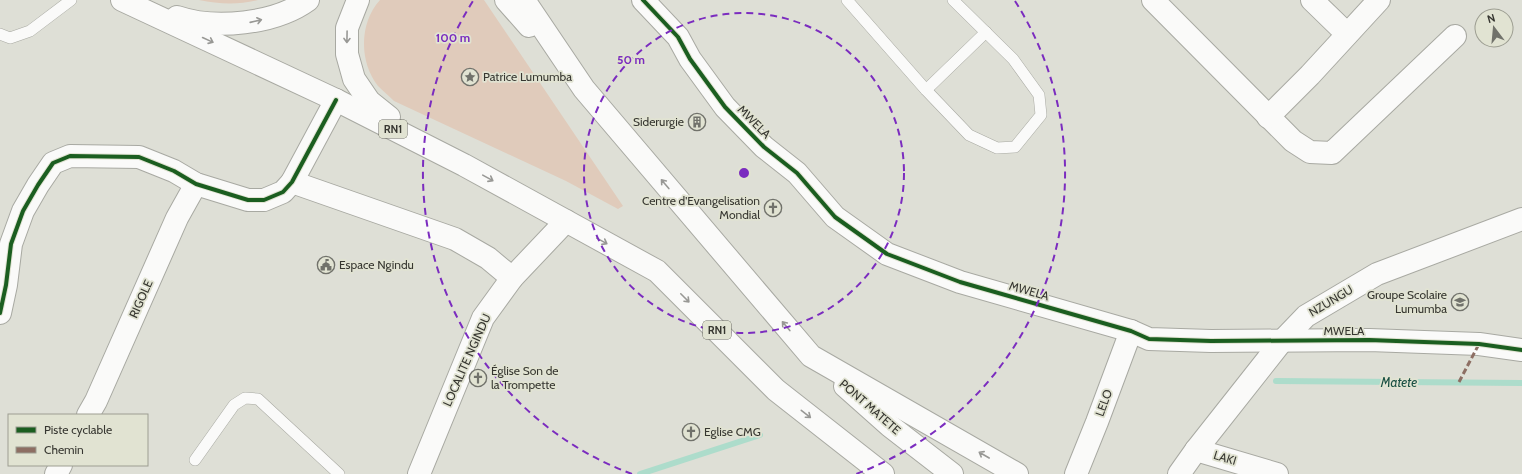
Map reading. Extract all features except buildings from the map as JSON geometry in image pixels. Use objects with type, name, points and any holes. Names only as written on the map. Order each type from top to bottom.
[{"type":"main road","points":[[122,0],[180,18],[206,22],[233,23],[246,23],[275,16],[300,6],[308,0]]},
{"type":"main road","name":"RN1","points":[[122,0],[336,100],[464,165],[657,271],[776,390],[883,474]]},
{"type":"main road","points":[[358,0],[347,28],[347,54],[354,79],[369,101],[390,118],[464,165]]},
{"type":"main road","points":[[506,0],[584,89],[811,356],[1017,474]]},
{"type":"main road","points":[[524,0],[584,89]]},
{"type":"main road","name":"MWELA","points":[[643,0],[678,37],[690,59],[725,107],[764,146],[797,173],[835,217],[887,254],[960,282],[1131,331],[1149,339],[1211,341],[1369,340],[1480,344],[1522,350]]},
{"type":"main road","points":[[1153,0],[1292,141],[1310,152],[1332,154],[1455,36]]},
{"type":"main road","points":[[1312,0],[1347,34]]},
{"type":"main road","points":[[1268,117],[1310,75],[1379,0]]},
{"type":"main road","points":[[0,313],[6,285],[11,244],[23,211],[53,163],[70,156],[139,157],[174,171],[196,184],[248,200],[264,200],[283,192],[292,182],[336,100]]},
{"type":"main road","points":[[292,182],[455,239],[488,258],[512,278]]},
{"type":"main road","name":"RIGOLE","points":[[89,414],[96,401],[177,218],[196,184]]},
{"type":"main road","name":"NZUNGU","points":[[1179,474],[1196,450],[1282,341],[1306,316],[1377,274],[1522,219]]},
{"type":"main road","name":"LOCALITE NGINDU","points":[[419,474],[483,318],[512,278],[566,221]]},
{"type":"main road","name":"LELO","points":[[1076,474],[1131,331]]},
{"type":"main road","name":"PONT MATETE","points":[[811,356],[890,426],[952,474]]},
{"type":"main road","name":"LAKI","points":[[1196,450],[1276,474]]},
{"type":"lane","points":[[0,34],[10,38],[30,31],[71,0]]},
{"type":"lane","points":[[847,0],[926,90],[969,135],[997,148],[1015,147],[1041,115],[1039,94],[1013,59],[953,0]]},
{"type":"lane","points":[[926,90],[986,32]]},
{"type":"lane","points":[[194,460],[234,405],[245,398],[258,399],[339,474]]},
{"type":"shaded area","points":[[199,0],[258,0],[243,3],[228,3]]},
{"type":"shaded area","points":[[380,0],[484,0],[623,206],[618,209],[566,181],[394,101],[378,86],[367,66],[365,54],[365,31],[368,20],[373,9]]},
{"type":"waterway","name":"Matete","points":[[1276,381],[1522,383]]},
{"type":"waterway","points":[[640,474],[760,435]]},
{"type":"marked path","points":[[1459,382],[1479,344]]},
{"type":"cycle path","points":[[643,0],[678,37],[690,59],[725,107],[764,147],[797,173],[835,217],[887,254],[960,282],[1131,331],[1149,339],[1211,341],[1369,340],[1479,344],[1522,350]]},
{"type":"cycle path","points":[[0,313],[6,285],[11,244],[23,211],[53,163],[70,156],[139,157],[174,171],[196,184],[248,200],[264,200],[283,192],[292,182],[336,100]]},
{"type":"place","name":"Patrice Lumumba","points":[[470,77]]},
{"type":"place","name":"Siderurgie","points":[[697,122]]},
{"type":"place","name":"Centre d'Evangelisation Mondial","points":[[773,208]]},
{"type":"place","name":"Espace Ngindu","points":[[326,265]]},
{"type":"place","name":"Groupe Scolaire Lumumba","points":[[1460,302]]},
{"type":"place","name":"Église Son de la Trompette","points":[[478,378]]},
{"type":"place","name":"Eglise CMG","points":[[691,432]]}]
